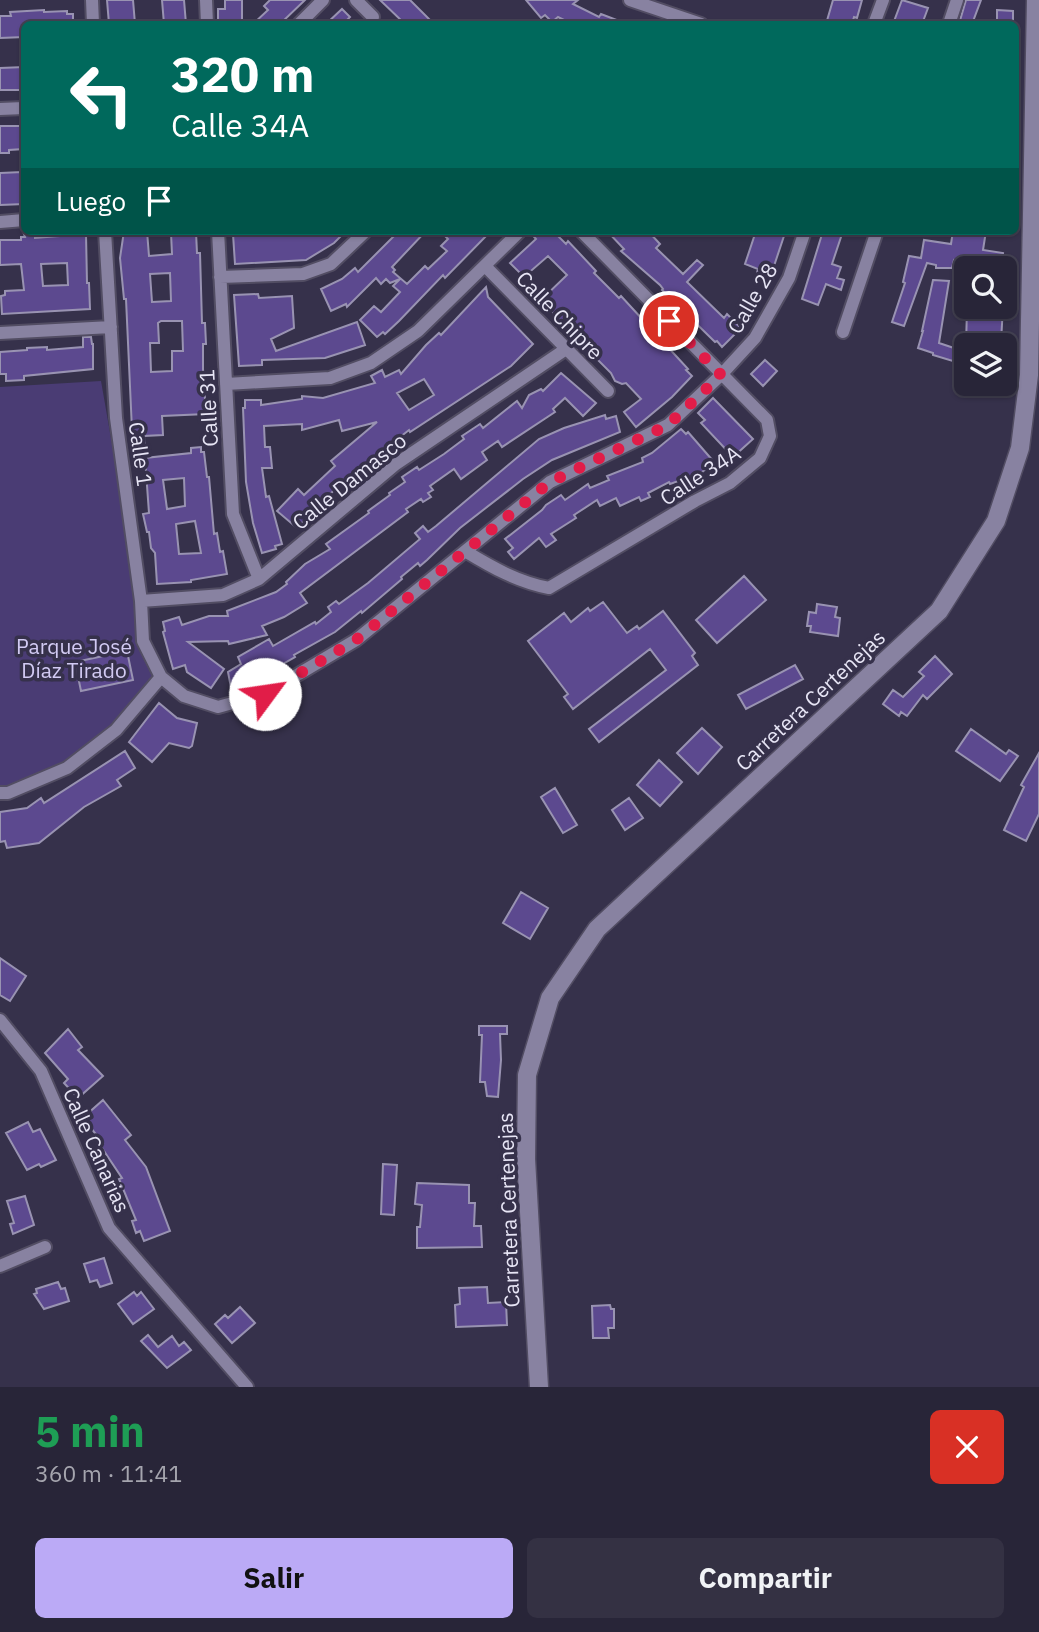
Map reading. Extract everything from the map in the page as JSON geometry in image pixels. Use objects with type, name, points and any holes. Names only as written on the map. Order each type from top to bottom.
[{"type":"main road","name":"Carretera Certenejas","points":[[539,1387],[526,1160],[527,1076],[550,998],[597,929],[939,611],[996,521],[1020,448],[1029,375],[1035,0]]},
{"type":"street","points":[[92,0],[93,21]]},
{"type":"street","points":[[206,0],[208,21]]},
{"type":"street","points":[[302,21],[323,0]]},
{"type":"street","points":[[356,0],[373,17]]},
{"type":"street","points":[[630,0],[692,21]]},
{"type":"street","points":[[875,21],[883,0]]},
{"type":"street","points":[[950,21],[957,0]]},
{"type":"street","points":[[0,109],[21,108]]},
{"type":"street","points":[[0,222],[21,220]]},
{"type":"street","name":"Calle 1","points":[[105,235],[116,418],[141,601],[143,641],[161,677]]},
{"type":"street","name":"Calle 31","points":[[218,235],[233,514],[259,579]]},
{"type":"street","points":[[220,277],[303,274],[331,264],[362,235]]},
{"type":"street","points":[[226,384],[330,378],[371,363],[418,331],[516,235]]},
{"type":"street","name":"Calle 34A","points":[[465,551],[507,575],[549,588],[730,483],[760,458],[770,436],[767,420],[585,235]]},
{"type":"street","name":"Calle 28","points":[[161,677],[184,696],[218,707],[265,694],[356,640],[550,482],[668,425],[721,375],[760,330],[789,278],[804,235]]},
{"type":"street","points":[[843,332],[876,235]]},
{"type":"street","name":"Calle Chipre","points":[[485,266],[608,391]]},
{"type":"street","points":[[0,333],[111,327]]},
{"type":"street","name":"Calle Damasco","points":[[141,601],[223,594],[259,579],[396,464],[566,349]]},
{"type":"street","points":[[0,793],[8,793],[67,768],[116,730],[161,677]]},
{"type":"street","name":"Calle Canarias","points":[[0,1020],[41,1071],[109,1228],[247,1387]]},
{"type":"street","points":[[0,1266],[45,1247]]},
{"type":"green space","name":"Parque José Díaz Tirado","points":[[101,381],[148,650],[161,677],[67,768],[0,791],[0,387]]},
{"type":"building","points":[[107,0],[133,0],[135,21],[109,21]]},
{"type":"building","points":[[162,0],[184,0],[186,21],[164,21]]},
{"type":"building","points":[[225,0],[242,0],[242,21],[218,21],[218,9],[225,9]]},
{"type":"building","points":[[270,0],[305,0],[283,21],[256,21],[268,10],[264,6]]},
{"type":"building","points":[[380,0],[410,0],[431,21],[402,21]]},
{"type":"building","points":[[526,0],[578,0],[573,4],[599,17],[601,14],[619,21],[566,21],[558,17],[551,21],[545,15],[541,18]]},
{"type":"building","points":[[833,0],[862,0],[857,18],[854,17],[853,21],[827,21]]},
{"type":"building","points":[[902,0],[928,8],[923,21],[894,21]]},
{"type":"building","points":[[966,0],[981,0],[973,21],[960,21]]},
{"type":"building","points":[[342,9],[350,17],[350,21],[329,21]]},
{"type":"building","points":[[997,10],[1013,11],[1013,21],[997,21]]},
{"type":"building","points":[[67,11],[67,14],[73,14],[73,21],[21,21],[21,37],[0,38],[0,16],[11,16],[10,12]]},
{"type":"building","points":[[21,67],[21,90],[0,90],[0,68]]},
{"type":"building","points":[[0,126],[21,126],[21,149],[0,153]]},
{"type":"building","points":[[21,172],[21,204],[0,205],[0,173]]},
{"type":"building","points":[[86,235],[90,309],[2,314],[1,296],[5,295],[5,291],[24,290],[21,264],[0,265],[0,240],[21,240],[21,237]],"holes":[[[67,263],[68,285],[43,286],[41,264]]]},
{"type":"building","points":[[123,235],[147,235],[149,256],[172,254],[171,235],[196,235],[197,253],[200,253],[202,323],[205,323],[203,369],[206,414],[162,416],[163,435],[144,436],[145,449],[134,449],[120,258]],"holes":[[[170,273],[171,301],[152,302],[150,274]],[[182,321],[183,351],[172,351],[172,371],[151,372],[150,343],[159,343],[158,323]]]},
{"type":"building","points":[[233,235],[342,235],[306,260],[235,264]]},
{"type":"building","points":[[395,235],[422,235],[392,267],[395,270],[393,272],[407,284],[425,266],[428,269],[447,251],[441,246],[448,239],[444,235],[487,235],[385,334],[383,332],[377,337],[360,320],[374,306],[381,312],[400,292],[393,286],[400,279],[390,283],[386,279],[381,284],[376,278],[347,307],[346,304],[331,311],[321,289],[342,279],[355,268],[358,272]]},
{"type":"building","points":[[532,235],[557,235],[566,244],[568,241],[596,271],[594,273],[619,298],[621,296],[692,376],[636,427],[624,412],[641,399],[626,383],[615,381],[611,373],[590,352],[592,351],[558,319],[542,299],[567,275],[548,256],[524,277],[510,263],[536,239]]},
{"type":"building","points":[[611,235],[652,235],[660,244],[656,248],[683,274],[697,260],[703,265],[687,282],[724,318],[727,314],[741,328],[722,347],[662,290],[660,285],[621,251],[624,249]]},
{"type":"building","points":[[755,235],[784,236],[770,278],[745,264]]},
{"type":"building","points":[[822,235],[842,235],[832,264],[841,267],[837,278],[844,280],[841,290],[826,284],[818,305],[802,299]]},
{"type":"building","points":[[952,235],[985,235],[983,250],[1003,253],[1003,256],[954,256],[952,268],[936,268],[936,265],[927,263],[904,326],[892,322],[905,283],[903,282],[909,256],[921,258],[924,240],[951,244]]},
{"type":"building","points":[[933,280],[949,281],[939,343],[954,348],[954,361],[918,348]]},
{"type":"building","points":[[486,287],[488,297],[533,344],[511,366],[410,432],[409,430],[376,456],[362,471],[360,469],[344,480],[297,528],[277,511],[298,489],[304,495],[335,466],[331,461],[377,422],[342,431],[339,420],[302,430],[302,424],[264,426],[265,447],[270,447],[272,468],[262,468],[266,497],[269,496],[282,544],[262,553],[253,523],[246,482],[245,400],[261,400],[261,405],[302,399],[302,396],[323,398],[375,383],[371,376],[382,370],[385,377],[399,370],[401,374],[426,345],[439,333],[441,335]],"holes":[[[424,379],[434,395],[409,410],[397,393]]]},
{"type":"building","points":[[258,294],[259,298],[292,296],[294,328],[271,339],[276,351],[357,322],[365,345],[325,358],[262,360],[262,365],[239,366],[234,295]]},
{"type":"building","points":[[967,319],[1002,319],[1002,333],[966,333]]},
{"type":"building","points":[[83,337],[91,337],[93,369],[24,376],[24,380],[6,381],[6,374],[0,374],[0,352],[27,348],[47,347],[47,350],[83,347]]},
{"type":"building","points":[[765,360],[777,371],[763,386],[751,374]]},
{"type":"building","points":[[561,373],[596,403],[583,416],[565,398],[553,409],[555,412],[502,447],[498,441],[482,452],[487,460],[461,479],[454,469],[430,486],[433,490],[428,493],[431,497],[423,502],[421,499],[406,509],[408,512],[300,593],[307,603],[262,626],[267,635],[229,644],[228,641],[188,642],[224,669],[211,688],[187,672],[185,665],[173,669],[163,622],[179,617],[182,625],[209,616],[228,616],[227,611],[276,592],[305,564],[330,549],[326,544],[369,513],[368,511],[405,482],[402,477],[444,454],[464,439],[462,436],[480,424],[483,428],[517,401],[522,408],[529,395],[541,389],[543,391]]},
{"type":"building","points":[[713,398],[753,439],[733,457],[701,423],[705,420],[698,413]]},
{"type":"building","points":[[605,415],[606,419],[616,416],[620,432],[552,460],[523,479],[460,528],[420,566],[418,563],[401,577],[402,579],[362,613],[361,611],[335,632],[294,655],[295,657],[232,693],[228,672],[241,664],[238,657],[269,639],[273,646],[315,622],[316,624],[331,612],[328,607],[336,601],[339,604],[368,583],[420,539],[415,533],[423,526],[428,532],[436,526],[539,439]]},
{"type":"building","points":[[681,429],[686,434],[688,432],[714,462],[701,473],[670,484],[669,482],[648,493],[650,497],[641,501],[639,497],[620,506],[616,498],[600,506],[597,500],[551,534],[556,540],[546,547],[539,538],[514,559],[508,552],[513,548],[505,539],[546,505],[561,495],[565,500],[588,484],[590,488],[609,480],[607,476],[643,462],[642,458]]},
{"type":"building","points":[[201,447],[201,452],[204,452],[214,534],[217,533],[220,552],[223,551],[227,574],[191,582],[157,584],[155,553],[151,548],[143,514],[149,513],[145,458],[191,453],[191,448]],"holes":[[[184,478],[185,506],[167,509],[163,480]],[[195,521],[201,553],[179,554],[176,524]]]},
{"type":"building","points":[[744,576],[766,600],[717,643],[696,620]]},
{"type":"building","points":[[603,602],[627,633],[637,626],[639,629],[663,611],[695,653],[692,656],[698,665],[599,742],[589,729],[666,670],[650,649],[573,709],[564,697],[568,694],[528,641],[564,613],[571,622],[588,608],[590,611]]},
{"type":"building","points":[[817,604],[837,607],[835,617],[840,618],[838,636],[810,632],[811,626],[807,626],[809,612],[816,613]]},
{"type":"building","points":[[127,651],[133,680],[81,691],[75,662]]},
{"type":"building","points":[[935,656],[952,674],[927,699],[923,695],[907,716],[901,712],[899,716],[883,704],[893,690],[903,697],[924,676],[919,672]]},
{"type":"building","points":[[795,665],[803,679],[746,709],[738,695]]},
{"type":"building","points":[[159,703],[177,718],[197,723],[192,746],[189,748],[169,743],[152,762],[129,742]]},
{"type":"building","points":[[702,728],[722,747],[698,774],[677,753]]},
{"type":"building","points":[[971,729],[1006,754],[1009,750],[1018,756],[1000,781],[956,751]]},
{"type":"building","points":[[125,751],[135,768],[117,780],[121,786],[84,807],[39,843],[7,848],[5,841],[0,842],[0,812],[27,808],[41,798],[44,803]]},
{"type":"building","points":[[1039,753],[1039,814],[1026,841],[1004,830],[1024,787],[1021,785]]},
{"type":"building","points":[[659,760],[682,782],[660,806],[637,785]]},
{"type":"building","points":[[555,788],[577,825],[563,833],[541,797]]},
{"type":"building","points":[[629,798],[643,818],[625,830],[612,810]]},
{"type":"building","points":[[521,892],[548,908],[530,939],[503,923]]},
{"type":"building","points":[[0,958],[26,976],[10,1001],[0,995]]},
{"type":"building","points":[[479,1026],[507,1026],[507,1034],[500,1034],[498,1097],[487,1096],[485,1082],[480,1082],[482,1035],[479,1035]]},
{"type":"building","points":[[68,1029],[82,1047],[78,1050],[103,1076],[78,1098],[64,1083],[68,1079],[45,1053]]},
{"type":"building","points":[[103,1100],[131,1135],[125,1140],[146,1167],[170,1231],[144,1241],[140,1231],[136,1233],[132,1221],[136,1220],[119,1179],[122,1178],[100,1145],[103,1143],[86,1122],[88,1120],[85,1116]]},
{"type":"building","points":[[28,1122],[33,1132],[40,1129],[56,1160],[27,1170],[6,1133]]},
{"type":"building","points":[[383,1164],[397,1165],[394,1215],[381,1214]]},
{"type":"building","points":[[417,1183],[469,1185],[469,1203],[475,1203],[474,1226],[481,1226],[482,1247],[417,1248],[417,1227],[420,1227],[422,1205],[415,1204]]},
{"type":"building","points":[[25,1196],[34,1225],[13,1234],[10,1224],[14,1223],[7,1201]]},
{"type":"building","points":[[104,1258],[112,1283],[100,1287],[97,1280],[90,1282],[84,1264]]},
{"type":"building","points":[[58,1282],[61,1289],[65,1288],[69,1301],[44,1309],[34,1294],[37,1293],[36,1289]]},
{"type":"building","points":[[487,1287],[488,1303],[506,1302],[507,1325],[456,1327],[455,1305],[460,1304],[459,1288]]},
{"type":"building","points":[[134,1292],[137,1296],[141,1292],[154,1309],[133,1324],[118,1304]]},
{"type":"building","points":[[610,1305],[611,1309],[614,1309],[614,1328],[608,1328],[609,1338],[593,1338],[592,1306]]},
{"type":"building","points":[[240,1307],[255,1323],[232,1343],[215,1324],[225,1315],[228,1318]]},
{"type":"building","points":[[148,1335],[158,1347],[172,1336],[179,1346],[184,1342],[191,1350],[167,1368],[141,1341]]},
{"type":"route","points":[[265,694],[356,640],[550,482],[668,425],[721,375],[669,321]]}]
